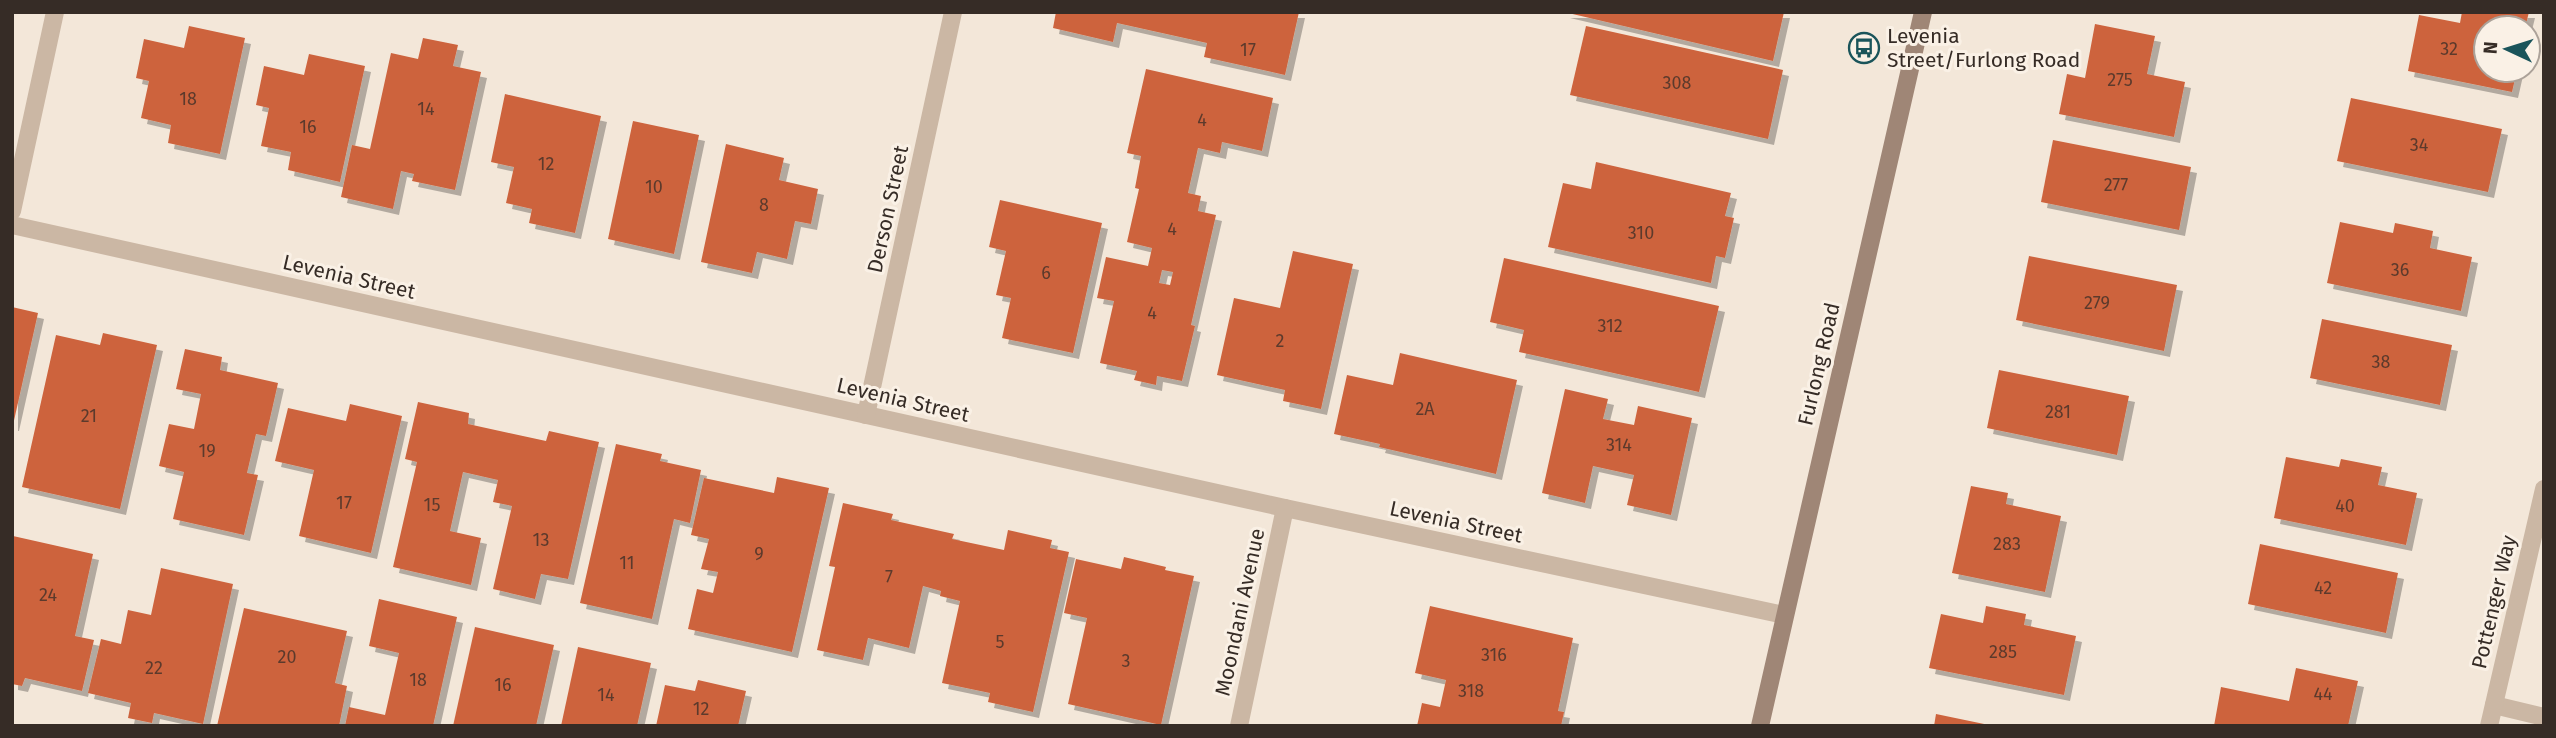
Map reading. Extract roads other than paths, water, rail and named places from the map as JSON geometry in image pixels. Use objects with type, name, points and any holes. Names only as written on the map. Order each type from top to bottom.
[{"type":"main road","name":"Furlong Road","points":[[1759,726],[1923,12]]},
{"type":"street","points":[[12,211],[55,12]]},
{"type":"street","name":"Derson Street","points":[[866,415],[953,12]]},
{"type":"street","name":"Levenia Street","points":[[12,225],[1286,508],[1784,615]]},
{"type":"street","name":"Pottenger Way","points":[[2489,726],[2544,489]]},
{"type":"street","name":"Moondani Avenue","points":[[1239,726],[1286,508]]},
{"type":"street","points":[[2494,705],[2544,717]]},
{"type":"place","name":"Levenia Street/Furlong Road","points":[[1864,48]]}]
